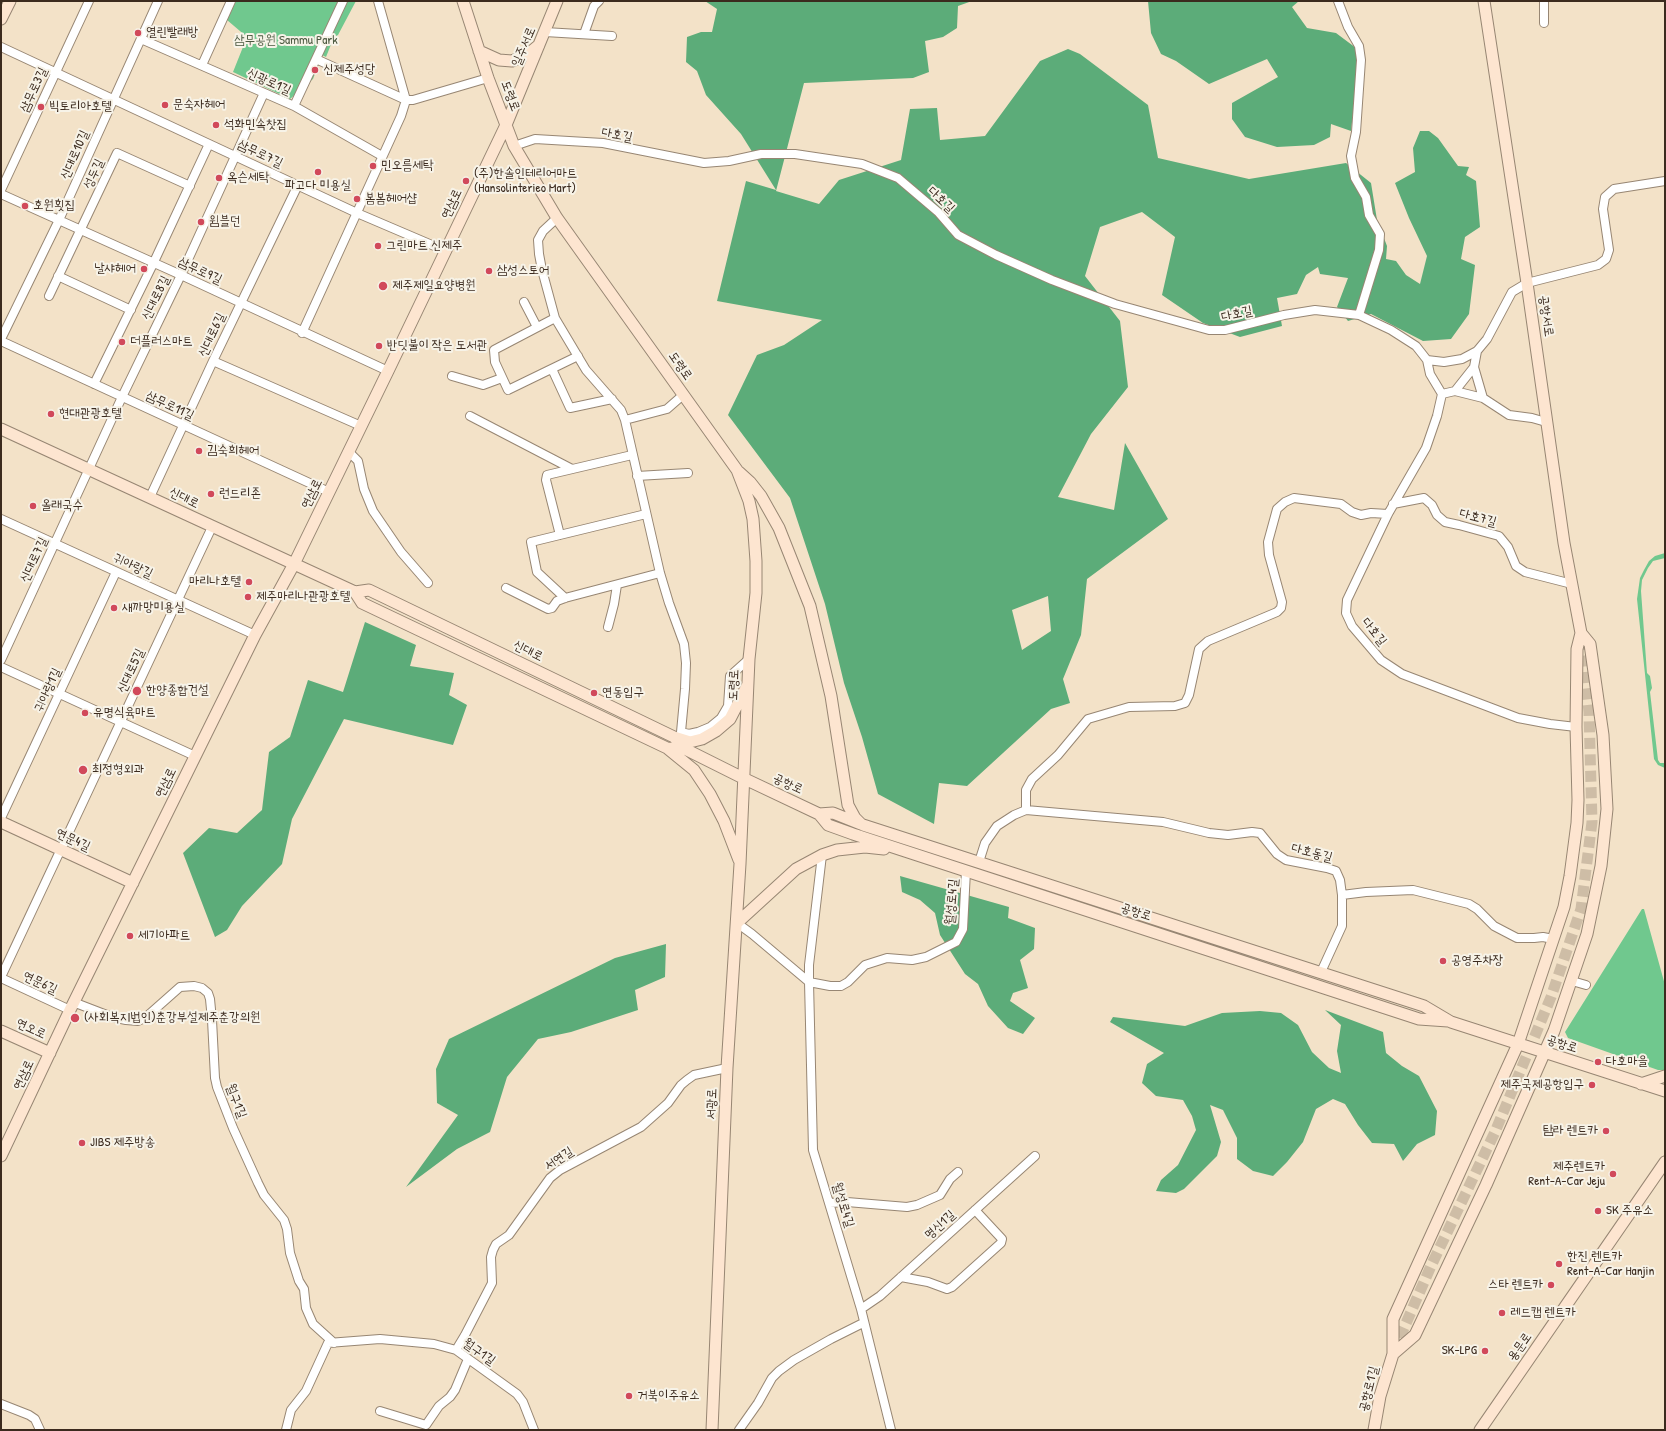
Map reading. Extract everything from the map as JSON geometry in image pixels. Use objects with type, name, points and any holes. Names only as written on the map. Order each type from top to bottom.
[{"type":"street","points":[[1,19],[10,1]]},
{"type":"street","name":"삼무로3길","points":[[1,190],[89,1]]},
{"type":"street","name":"신대로10길","points":[[1,340],[59,220],[158,1]]},
{"type":"street","points":[[202,64],[231,1]]},
{"type":"street","points":[[294,106],[343,1]]},
{"type":"street","points":[[302,333],[401,116],[406,100],[378,1]]},
{"type":"street","name":"도령로","points":[[463,1],[488,78],[514,146],[557,218],[737,470],[749,501],[755,539],[756,593],[749,659],[745,779]]},
{"type":"street","name":"일주서로","points":[[506,125],[557,1]]},
{"type":"street","points":[[584,34],[594,6],[599,1]]},
{"type":"street","points":[[1338,1],[1348,27],[1359,46],[1361,60],[1356,132],[1352,156],[1355,178],[1366,197],[1369,215],[1380,234],[1379,250],[1359,315]]},
{"type":"street","name":"공항서로","points":[[1484,1],[1527,283],[1564,543],[1581,634]]},
{"type":"street","points":[[1544,1],[1544,23]]},
{"type":"street","points":[[545,32],[612,36]]},
{"type":"street","name":"신광로1길","points":[[141,39],[202,64],[294,106],[382,156]]},
{"type":"street","points":[[479,51],[499,60],[512,61],[528,54],[540,45]]},
{"type":"street","name":"삼무로7길","points":[[1,47],[357,213],[446,251]]},
{"type":"street","points":[[316,59],[406,100],[413,100],[488,78]]},
{"type":"street","name":"신대로8길","points":[[89,470],[122,397],[181,275],[264,93]]},
{"type":"street","name":"연삼로","points":[[1,1156],[71,1006],[255,635],[294,564],[506,125]]},
{"type":"street","name":"다호길","points":[[514,146],[535,139],[603,143],[704,163],[729,161],[761,154],[795,154],[862,164],[898,178],[938,212],[958,235],[996,255],[1052,280],[1115,304],[1209,330],[1225,330],[1284,315],[1315,310],[1359,315],[1391,330],[1416,346],[1427,360],[1430,374],[1442,394],[1437,416],[1426,448],[1388,514],[1347,600],[1346,613],[1352,626],[1381,660],[1402,674],[1518,718],[1576,727]]},
{"type":"street","points":[[94,384],[131,310],[209,144]]},
{"type":"street","name":"성두길","points":[[49,296],[117,153],[190,186]]},
{"type":"street","points":[[1427,360],[1444,362],[1462,359],[1477,350],[1487,339],[1512,292],[1527,283],[1598,265],[1606,260],[1609,250],[1603,209],[1605,197],[1614,189],[1665,181]]},
{"type":"street","name":"신대로6길","points":[[150,497],[240,304],[298,185]]},
{"type":"street","name":"삼무로9길","points":[[1,194],[153,264],[181,275],[240,304],[388,372]]},
{"type":"street","points":[[557,218],[543,231],[538,240],[541,265],[555,318],[586,370],[622,410],[625,420],[660,573],[684,644],[686,669],[681,732],[689,734],[698,732],[721,718],[728,706],[730,676],[749,659]]},
{"type":"street","points":[[58,276],[131,310]]},
{"type":"street","points":[[524,302],[537,327]]},
{"type":"street","points":[[555,318],[494,350],[494,362],[508,390],[578,356]]},
{"type":"street","name":"삼무로11길","points":[[1,340],[183,426],[329,492]]},
{"type":"street","points":[[1477,350],[1474,367],[1483,398]]},
{"type":"street","points":[[213,361],[361,426]]},
{"type":"street","points":[[1455,391],[1474,367]]},
{"type":"street","points":[[552,369],[570,408],[612,399]]},
{"type":"street","points":[[452,376],[484,385],[502,378]]},
{"type":"street","points":[[1442,394],[1455,391],[1483,398],[1509,415],[1532,418],[1546,422]]},
{"type":"street","points":[[625,420],[667,410],[683,395]]},
{"type":"street","points":[[470,416],[572,469]]},
{"type":"street","name":"신대로","points":[[1,429],[355,592],[369,590],[674,737],[685,749],[745,779]]},
{"type":"street","points":[[348,451],[358,461],[364,489],[373,511],[401,552],[428,583]]},
{"type":"street","points":[[560,535],[546,480],[547,475],[632,455]]},
{"type":"street","name":"신대로7길","points":[[1,660],[89,470]]},
{"type":"street","points":[[737,470],[750,482],[761,496],[779,528],[810,606],[830,696],[848,805],[855,818],[863,825]]},
{"type":"street","points":[[637,476],[688,473]]},
{"type":"street","points":[[1026,810],[1026,790],[1032,779],[1058,755],[1088,720],[1129,707],[1175,706],[1185,703],[1189,696],[1199,649],[1208,641],[1277,612],[1281,608],[1282,602],[1269,555],[1268,542],[1278,508],[1284,502],[1294,498],[1341,504],[1352,512],[1361,515],[1372,513],[1388,514]]},
{"type":"street","name":"다호7길","points":[[1394,504],[1424,498],[1432,505],[1437,515],[1445,522],[1499,536],[1508,547],[1516,566],[1525,572],[1572,584]]},
{"type":"street","points":[[565,598],[537,572],[531,542],[646,514]]},
{"type":"street","name":"귀아랑길","points":[[1,519],[255,635]]},
{"type":"street","name":"신대로5길","points":[[1,978],[212,527]]},
{"type":"street","name":"귀아랑1길","points":[[1,818],[116,572]]},
{"type":"street","points":[[506,588],[548,609],[552,608],[557,601],[565,598],[660,573]]},
{"type":"street","points":[[608,627],[617,585]]},
{"type":"street","name":"신대로","points":[[355,592],[362,603],[667,748],[685,749]]},
{"type":"street","points":[[1393,1354],[1393,1319],[1518,1044],[1564,907],[1570,876],[1577,822],[1577,649],[1581,634]]},
{"type":"street","points":[[1393,1354],[1415,1335],[1486,1185],[1554,1031],[1587,934],[1601,866],[1607,809],[1603,735],[1590,644],[1581,634]]},
{"type":"street","points":[[1,667],[195,756]]},
{"type":"street","points":[[674,737],[690,742],[702,739],[716,731],[730,719],[749,684]]},
{"type":"street","points":[[667,748],[694,770],[710,794],[724,821],[740,864]]},
{"type":"street","name":"공항로","points":[[745,779],[819,814],[833,814],[863,825],[1321,972],[1424,1006],[1451,1022],[1665,1092]]},
{"type":"street","name":"서광로","points":[[712,1430],[727,1068],[745,779]]},
{"type":"street","name":"다호동길","points":[[979,862],[985,843],[997,826],[1014,814],[1026,810],[1164,822],[1209,833],[1228,835],[1252,832],[1260,833],[1277,854],[1286,860],[1336,871],[1340,880],[1342,895]]},
{"type":"street","name":"공항로","points":[[819,814],[828,825],[902,850],[1420,1019],[1451,1022]]},
{"type":"street","name":"연문4길","points":[[1,822],[133,883]]},
{"type":"street","points":[[809,982],[737,923],[796,869],[822,855],[837,850],[865,847],[902,850]]},
{"type":"street","points":[[809,982],[809,965],[822,855]]},
{"type":"street","name":"월성로4길","points":[[891,1430],[860,1309],[830,1203],[813,1150],[809,982],[841,986],[848,982],[865,965],[887,958],[912,960],[926,956],[956,942],[963,929],[966,871]]},
{"type":"street","points":[[1321,972],[1342,926],[1342,895],[1366,892],[1413,890],[1469,904],[1477,909],[1494,926],[1517,938],[1543,937],[1553,939]]},
{"type":"street","name":"연문6길","points":[[1,978],[71,1006]]},
{"type":"street","points":[[1572,981],[1586,985]]},
{"type":"street","name":"월구1길","points":[[71,1006],[112,1017],[138,1021],[151,1014],[180,987],[194,986],[202,988],[208,993],[217,1087],[233,1128],[264,1195],[284,1220],[290,1253],[299,1281],[304,1289],[306,1308],[313,1324],[320,1332],[334,1343],[380,1339],[434,1344],[456,1350],[517,1394],[523,1402],[534,1430]]},
{"type":"street","name":"연오로","points":[[1,1031],[50,1053]]},
{"type":"street","name":"서연길","points":[[456,1350],[492,1283],[491,1257],[496,1244],[509,1234],[550,1178],[560,1170],[641,1127],[668,1103],[681,1085],[687,1080],[694,1076],[727,1068]]},
{"type":"street","points":[[1641,1084],[1665,1076]]},
{"type":"street","name":"명신1길","points":[[860,1309],[880,1296],[1035,1156]]},
{"type":"street","name":"용문로","points":[[1480,1430],[1665,1162]]},
{"type":"street","points":[[830,1203],[847,1202],[907,1206],[917,1204],[940,1195],[950,1179],[958,1172]]},
{"type":"street","points":[[901,1277],[928,1282],[947,1289],[952,1287],[1001,1243],[1002,1240],[974,1210]]},
{"type":"street","points":[[738,1430],[758,1403],[772,1378],[779,1371],[831,1339],[863,1322]]},
{"type":"street","points":[[286,1430],[291,1410],[306,1391],[328,1343],[334,1343]]},
{"type":"street","name":"공항로1길","points":[[1374,1430],[1380,1396],[1393,1354]]},
{"type":"street","points":[[380,1410],[426,1425],[439,1406],[450,1398],[468,1359]]},
{"type":"street","points":[[1,1404],[29,1415],[35,1420],[40,1430]]},
{"type":"green space","name":"삼무공원 Sammu Park","points":[[236,1],[356,1],[338,35],[334,37],[326,57],[322,55],[313,79],[290,99],[233,72],[247,37],[227,20]]},
{"type":"green space","points":[[705,1],[972,1],[958,6],[957,28],[943,37],[925,41],[929,72],[913,78],[804,83],[776,191],[819,204],[839,180],[901,160],[910,109],[937,108],[940,140],[985,136],[1040,61],[1068,49],[1080,54],[1148,105],[1158,158],[1249,179],[1346,163],[1371,183],[1377,220],[1387,246],[1386,259],[1396,261],[1406,275],[1420,284],[1427,256],[1409,218],[1395,183],[1415,172],[1413,148],[1420,131],[1429,131],[1438,138],[1458,166],[1469,167],[1466,175],[1476,181],[1480,227],[1465,237],[1461,259],[1475,265],[1469,314],[1451,339],[1423,341],[1371,314],[1348,321],[1337,307],[1348,278],[1320,274],[1318,267],[1306,275],[1297,294],[1277,298],[1282,326],[1240,337],[1203,323],[1162,295],[1175,237],[1142,212],[1100,227],[1085,276],[1120,321],[1128,387],[1091,434],[1058,497],[1114,510],[1125,443],[1168,519],[1087,579],[1081,635],[1063,679],[1070,703],[1051,709],[967,786],[939,783],[934,824],[878,794],[862,737],[844,683],[825,604],[790,498],[728,415],[757,355],[784,345],[822,320],[717,301],[746,181],[776,190],[741,134],[706,95],[697,71],[686,62],[687,37],[701,32],[712,32],[717,9]],"holes":[[[1048,596],[1051,631],[1022,650],[1012,610]]]},
{"type":"green space","points":[[1148,1],[1299,1],[1292,7],[1307,28],[1336,33],[1360,51],[1351,131],[1331,124],[1330,137],[1314,145],[1277,147],[1245,137],[1232,119],[1232,103],[1278,77],[1267,59],[1209,84],[1176,61],[1161,54],[1151,33]]},
{"type":"green space","points":[[1665,553],[1665,558],[1653,561],[1648,568],[1642,580],[1641,591],[1647,673],[1650,676],[1652,688],[1650,692],[1658,760],[1660,763],[1665,763],[1665,768],[1658,765],[1654,759],[1637,599],[1640,578],[1649,561],[1655,556]]},
{"type":"green space","points":[[365,622],[416,645],[410,666],[454,673],[449,695],[467,705],[453,745],[344,719],[292,819],[282,864],[242,906],[227,930],[215,937],[183,853],[209,828],[237,833],[262,810],[269,752],[290,737],[308,680],[343,692]]},
{"type":"green space","points":[[900,876],[1009,907],[1008,918],[1035,928],[1034,949],[1020,960],[1028,988],[1013,993],[1010,1001],[1035,1018],[1023,1034],[1008,1028],[988,1006],[978,984],[965,974],[940,935],[935,913],[920,900],[902,892]]},
{"type":"green space","points":[[1642,909],[1644,909],[1665,985],[1664,1070],[1658,1070],[1568,1038],[1565,1032]]},
{"type":"green space","points":[[666,944],[665,977],[635,990],[638,1010],[571,1032],[538,1039],[507,1077],[490,1132],[457,1149],[406,1187],[458,1115],[437,1103],[436,1069],[449,1039],[615,958]]},
{"type":"green space","points":[[1325,1010],[1383,1032],[1386,1053],[1402,1066],[1419,1076],[1437,1111],[1435,1135],[1417,1144],[1403,1161],[1394,1144],[1372,1143],[1358,1125],[1345,1104],[1333,1099],[1316,1109],[1303,1142],[1287,1162],[1273,1176],[1253,1171],[1237,1159],[1237,1138],[1223,1110],[1210,1105],[1221,1142],[1217,1156],[1184,1189],[1176,1193],[1156,1191],[1161,1180],[1178,1165],[1196,1130],[1192,1116],[1183,1100],[1156,1096],[1142,1083],[1147,1064],[1164,1053],[1110,1022],[1113,1017],[1185,1026],[1222,1013],[1260,1011],[1281,1013],[1298,1025],[1312,1052],[1329,1068],[1341,1073],[1337,1051],[1341,1025]]},
{"type":"tunnel","points":[[1393,1353],[1431,1266],[1495,1132],[1551,997],[1581,909],[1592,822],[1589,712],[1581,634]]},
{"type":"place","name":"열린빨래방","points":[[138,33]]},
{"type":"place","name":"신제주성당","points":[[315,70]]},
{"type":"place","name":"문숙자헤어","points":[[165,105]]},
{"type":"place","name":"빅토리아호텔","points":[[41,107]]},
{"type":"place","name":"석화민속찻집","points":[[216,125]]},
{"type":"place","name":"민오름세탁","points":[[373,166]]},
{"type":"place","name":"파고다 미용실","points":[[318,172]]},
{"type":"place","name":"옥슨세탁","points":[[219,178]]},
{"type":"place","name":"(주)한솔인테리어마트 (Hansolinterieo Mart)","points":[[466,181]]},
{"type":"place","name":"봄봄헤어샵","points":[[357,199]]},
{"type":"place","name":"호원횟집","points":[[25,206]]},
{"type":"place","name":"윔블던","points":[[201,222]]},
{"type":"place","name":"그린마트 신제주","points":[[378,246]]},
{"type":"place","name":"날샤헤어","points":[[144,269]]},
{"type":"place","name":"삼성스토어","points":[[489,271]]},
{"type":"place","name":"제주제일요양병원","points":[[383,286]]},
{"type":"place","name":"더플러스마트","points":[[122,342]]},
{"type":"place","name":"반딧불이 작은 도서관","points":[[379,346]]},
{"type":"place","name":"현대관광호텔","points":[[51,414]]},
{"type":"place","name":"김숙희헤어","points":[[199,451]]},
{"type":"place","name":"런드리존","points":[[211,494]]},
{"type":"place","name":"올래국수","points":[[33,506]]},
{"type":"place","name":"마리나호텔","points":[[249,582]]},
{"type":"place","name":"제주마리나관광호텔","points":[[248,597]]},
{"type":"place","name":"새까망미용실","points":[[114,608]]},
{"type":"place","name":"한양종합건설","points":[[137,691]]},
{"type":"place","name":"연동입구","points":[[594,693]]},
{"type":"place","name":"유명식육마트","points":[[85,713]]},
{"type":"place","name":"최정형외과","points":[[83,770]]},
{"type":"place","name":"세기아파트","points":[[130,936]]},
{"type":"place","name":"공영주차장","points":[[1443,961]]},
{"type":"place","name":"(사회복지법인)춘강부설제주춘강의원","points":[[75,1018]]},
{"type":"place","name":"다호마을","points":[[1598,1062]]},
{"type":"place","name":"제주국제공항입구","points":[[1592,1085]]},
{"type":"place","name":"탐라 렌트카","points":[[1606,1131]]},
{"type":"place","name":"JIBS 제주방송","points":[[82,1143]]},
{"type":"place","name":"제주렌트카 Rent-A-Car Jeju","points":[[1613,1174]]},
{"type":"place","name":"SK 주유소","points":[[1598,1211]]},
{"type":"place","name":"한진 렌트카 Rent-A-Car Hanjin","points":[[1559,1264]]},
{"type":"place","name":"스타 렌트카","points":[[1551,1285]]},
{"type":"place","name":"레드캡 렌트카","points":[[1502,1313]]},
{"type":"place","name":"SK-LPG","points":[[1485,1351]]},
{"type":"place","name":"거북이주유소","points":[[629,1396]]}]
